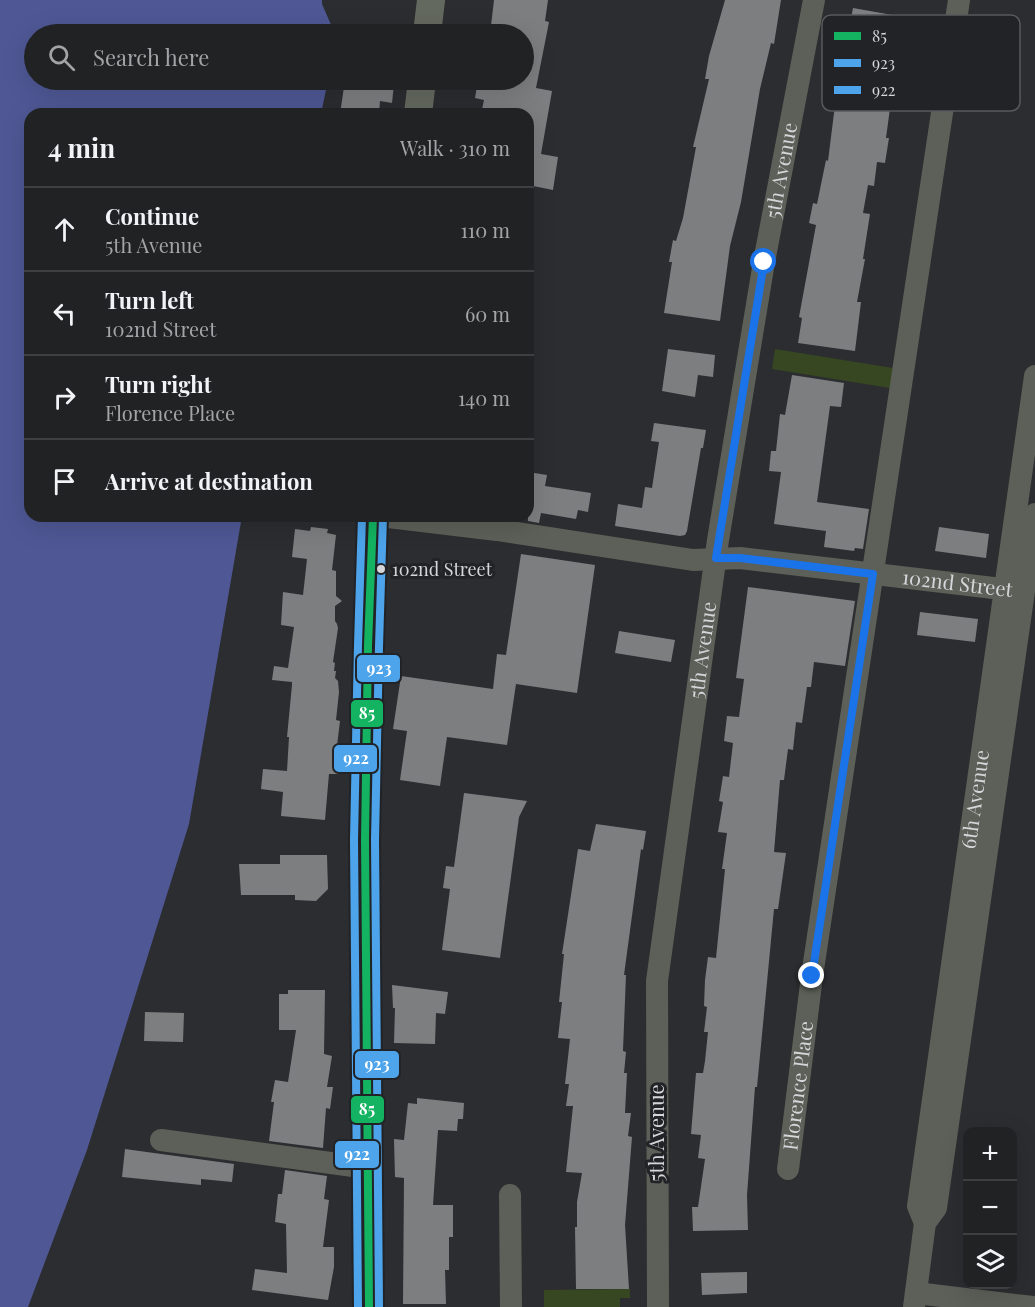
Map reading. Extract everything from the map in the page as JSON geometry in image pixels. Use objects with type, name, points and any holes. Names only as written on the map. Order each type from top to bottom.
[{"type":"main road","points":[[428,24],[431,0]]},
{"type":"main road","points":[[419,108],[421,90]]},
{"type":"main road","points":[[369,1307],[365,1036],[365,748],[373,522]]},
{"type":"street","name":"5th Avenue","points":[[658,1307],[657,981],[716,558],[764,262],[814,0]]},
{"type":"street","name":"Florence Place","points":[[957,15],[959,0]]},
{"type":"street","name":"Florence Place","points":[[788,1169],[812,976],[942,111]]},
{"type":"street","name":"6th Avenue","points":[[1021,592],[1035,376]]},
{"type":"street","name":"6th Avenue","points":[[915,1300],[925,1223],[936,1208],[1021,592],[1035,514]]},
{"type":"street","name":"102nd Street","points":[[430,522],[693,560],[740,558],[1021,592]]},
{"type":"street","points":[[161,1140],[368,1168]]},
{"type":"street","points":[[510,1195],[511,1307]]},
{"type":"street","points":[[915,1300],[1033,1307]]},
{"type":"green space","points":[[775,349],[893,368],[890,388],[772,369]]},
{"type":"green space","points":[[630,1289],[630,1298],[620,1298],[620,1307],[544,1307],[544,1290]]},
{"type":"water","points":[[0,0],[322,0],[331,24],[24,24],[24,90],[326,90],[322,108],[24,108],[24,522],[241,522],[189,824],[87,1150],[28,1307],[0,1307]]},
{"type":"building","points":[[494,0],[548,0],[545,21],[549,22],[536,88],[552,91],[541,154],[558,157],[553,190],[534,186],[534,108],[482,108],[484,100],[475,98],[476,90],[534,90],[534,24],[491,24]]},
{"type":"building","points":[[725,0],[781,0],[774,44],[771,43],[760,89],[741,202],[730,246],[720,321],[664,313],[673,240],[676,241],[683,218],[696,147],[693,147],[709,79],[705,79],[709,56]]},
{"type":"building","points":[[853,8],[892,15],[852,15]]},
{"type":"building","points":[[344,90],[393,90],[392,103],[380,101],[379,108],[341,108]]},
{"type":"building","points":[[834,111],[890,111],[885,163],[877,162],[874,186],[868,185],[863,213],[870,214],[857,302],[861,302],[855,351],[798,343],[802,318],[799,317],[816,225],[809,223],[813,203],[817,204],[826,160],[828,161]]},
{"type":"building","points":[[668,349],[715,355],[713,377],[698,375],[695,397],[662,391]]},
{"type":"building","points":[[792,375],[844,383],[841,407],[830,406],[817,502],[869,509],[863,549],[855,548],[854,551],[824,547],[826,531],[774,524],[781,472],[769,471],[771,451],[776,451],[780,414],[785,415]]},
{"type":"building","points":[[654,423],[706,430],[685,535],[615,526],[618,504],[642,508],[645,487],[652,488],[659,442],[651,441]]},
{"type":"building","points":[[534,473],[547,475],[545,486],[591,493],[588,512],[578,510],[576,519],[541,513],[539,523],[534,522]]},
{"type":"building","points":[[311,527],[328,529],[327,533],[336,535],[332,570],[336,571],[336,596],[342,601],[335,606],[335,621],[338,628],[333,662],[339,692],[336,720],[340,721],[336,754],[339,754],[338,774],[329,774],[325,820],[281,816],[283,792],[261,789],[263,769],[287,771],[289,737],[287,737],[292,682],[272,680],[274,666],[288,668],[294,627],[281,625],[283,592],[303,595],[307,559],[292,557],[295,529],[310,531]]},
{"type":"building","points":[[939,527],[989,534],[986,558],[935,551]]},
{"type":"building","points":[[521,554],[595,565],[577,693],[516,684],[507,745],[447,737],[440,786],[400,780],[407,731],[393,729],[401,676],[493,689],[497,654],[506,655]]},
{"type":"building","points":[[748,587],[855,601],[845,666],[814,662],[811,687],[807,687],[802,723],[796,722],[793,750],[788,749],[784,780],[780,780],[774,852],[786,853],[778,909],[774,909],[757,1087],[755,1087],[747,1195],[748,1230],[693,1231],[692,1207],[698,1207],[705,1159],[698,1158],[701,1135],[691,1134],[696,1073],[703,1073],[705,1061],[708,1032],[704,1032],[707,1007],[704,1006],[705,980],[708,957],[716,958],[725,869],[722,869],[727,833],[718,832],[723,802],[719,801],[723,776],[729,777],[733,743],[724,741],[727,716],[739,717],[744,679],[736,678]]},
{"type":"building","points":[[920,612],[978,619],[975,642],[917,635]]},
{"type":"building","points":[[619,631],[675,640],[671,662],[615,653]]},
{"type":"building","points":[[464,793],[527,801],[519,817],[500,958],[442,950],[450,889],[443,888],[446,866],[454,867]]},
{"type":"building","points":[[596,824],[646,831],[643,850],[641,849],[624,975],[626,975],[623,1051],[626,1052],[624,1073],[627,1073],[625,1113],[631,1113],[628,1136],[632,1137],[625,1225],[629,1289],[576,1289],[575,1227],[577,1227],[577,1202],[582,1173],[566,1172],[573,1106],[566,1106],[569,1084],[565,1084],[570,1039],[558,1038],[562,1002],[559,1002],[564,954],[562,954],[578,849],[590,851]]},
{"type":"building","points":[[280,855],[327,855],[328,889],[316,901],[295,900],[295,895],[241,895],[239,864],[280,864]]},
{"type":"building","points":[[392,985],[448,992],[445,1014],[436,1013],[435,1044],[394,1043],[395,1008],[393,1008]]},
{"type":"building","points":[[288,990],[325,990],[324,1054],[332,1056],[327,1087],[333,1087],[330,1109],[326,1108],[323,1148],[269,1141],[274,1102],[271,1102],[275,1080],[288,1082],[296,1030],[279,1030],[279,994],[288,994]]},
{"type":"building","points":[[145,1012],[184,1013],[183,1042],[144,1041]]},
{"type":"building","points":[[417,1098],[464,1103],[463,1119],[458,1119],[457,1131],[438,1130],[433,1205],[453,1205],[453,1237],[449,1237],[449,1270],[445,1270],[446,1304],[403,1304],[404,1178],[395,1177],[394,1139],[404,1140],[408,1103],[417,1104]]},
{"type":"building","points":[[125,1149],[234,1164],[232,1182],[201,1179],[201,1185],[122,1177]]},
{"type":"building","points":[[285,1170],[327,1176],[324,1199],[329,1200],[323,1247],[334,1247],[334,1267],[328,1300],[252,1290],[255,1269],[287,1273],[286,1224],[275,1222],[278,1194],[282,1194]]},
{"type":"building","points":[[747,1272],[747,1293],[702,1295],[701,1273]]},
{"type":"transit line","name":"922","points":[[358,1307],[354,840],[362,522]]},
{"type":"transit line","name":"85","points":[[369,1307],[365,840],[373,522]]},
{"type":"transit line","name":"923","points":[[379,1307],[375,840],[383,522]]},
{"type":"place","name":"102nd Street","points":[[381,569]]},
{"type":"route","points":[[764,262],[716,558],[740,558],[873,574],[812,976]]}]
